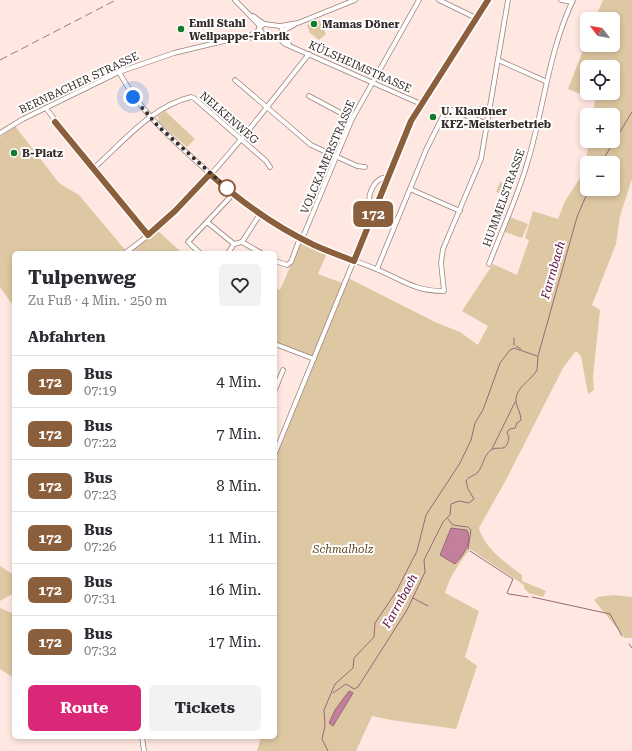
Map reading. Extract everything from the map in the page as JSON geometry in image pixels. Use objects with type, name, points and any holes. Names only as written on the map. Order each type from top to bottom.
[{"type":"street","points":[[234,0],[250,14],[261,27],[263,34]]},
{"type":"street","points":[[248,37],[253,38],[263,34],[277,36],[298,23],[346,2],[355,0]]},
{"type":"street","name":"VOLCKAMERSTRASSE","points":[[277,262],[287,265],[290,262],[352,119],[372,81],[419,0]]},
{"type":"street","points":[[439,0],[476,18]]},
{"type":"street","points":[[277,448],[411,121],[488,0]]},
{"type":"street","points":[[119,72],[133,97],[150,118],[210,174],[233,194],[260,214],[301,239],[377,269],[418,289],[444,291],[441,274],[442,253],[481,159],[508,0]]},
{"type":"street","points":[[561,0],[573,1]]},
{"type":"street","name":"HUMMELSTRASSE","points":[[490,264],[527,164],[546,82],[573,1]]},
{"type":"street","points":[[261,27],[298,23]]},
{"type":"street","name":"KÜLSHEIMSTRASSE","points":[[280,26],[282,33],[291,46]]},
{"type":"street","name":"BERNBACHER STRASSE","points":[[0,133],[20,121],[119,72],[174,53],[248,37],[261,27]]},
{"type":"street","name":"KÜLSHEIMSTRASSE","points":[[277,36],[285,44],[372,81],[421,104]]},
{"type":"street","points":[[128,251],[175,211],[210,174],[309,54]]},
{"type":"street","points":[[498,60],[546,82]]},
{"type":"street","points":[[235,80],[311,145],[336,158],[356,166],[365,167]]},
{"type":"street","points":[[309,96],[352,119]]},
{"type":"street","name":"NELKENWEG","points":[[150,118],[176,103],[188,98],[194,98],[270,167]]},
{"type":"street","points":[[46,108],[68,139],[148,235]]},
{"type":"street","points":[[377,269],[435,129],[444,114],[448,110],[452,110],[488,124]]},
{"type":"street","points":[[93,169],[150,118]]},
{"type":"street","points":[[375,208],[370,203],[369,197],[377,182],[382,178],[387,178]]},
{"type":"street","points":[[410,189],[460,211]]},
{"type":"street","points":[[198,251],[188,242],[233,194]]},
{"type":"street","points":[[229,251],[234,244],[242,242],[260,214]]},
{"type":"street","points":[[208,222],[234,244]]},
{"type":"street","points":[[242,242],[256,251]]},
{"type":"street","points":[[277,345],[314,359]]},
{"type":"street","points":[[277,385],[283,370]]},
{"type":"street","points":[[142,739],[144,751]]},
{"type":"green space","name":"Schmalholz","points":[[603,0],[632,0],[632,179],[620,216],[616,244],[592,305],[600,310],[593,377],[594,390],[588,394],[581,356],[576,351],[563,368],[507,478],[479,528],[486,542],[496,554],[522,575],[522,581],[546,591],[543,597],[529,593],[524,588],[524,585],[470,549],[458,565],[452,575],[445,593],[479,611],[465,657],[477,666],[456,729],[372,716],[356,751],[257,751],[260,739],[277,739],[277,454],[316,360],[277,344],[277,289],[280,290],[301,242],[327,253],[318,274],[345,284],[348,278],[435,322],[460,332],[478,345],[488,326],[462,311],[493,264],[517,275],[529,240],[525,238],[533,211],[558,219],[565,201],[580,178],[580,196],[620,196],[620,156],[587,156],[588,148],[620,148],[620,108],[594,108],[595,100],[620,100],[620,60],[580,60],[580,94],[568,89],[582,52],[620,52],[620,12],[598,12]]},
{"type":"green space","points":[[319,20],[326,34],[319,40],[310,33],[307,25]]},
{"type":"green space","points":[[165,111],[195,139],[187,147],[159,122],[158,116]]},
{"type":"green space","points":[[15,126],[59,183],[79,195],[126,251],[12,251],[12,304],[0,287],[0,137]]},
{"type":"green space","points":[[500,182],[514,187],[510,197],[496,192]]},
{"type":"green space","points":[[510,217],[528,224],[522,238],[505,232]]},
{"type":"green space","points":[[158,231],[180,251],[132,251]]},
{"type":"green space","points":[[0,566],[12,574],[12,594],[0,601]]},
{"type":"green space","points":[[613,595],[632,597],[632,638],[625,638],[594,600],[598,597]]},
{"type":"green space","points":[[0,608],[12,613],[12,677],[0,669]]},
{"type":"shaded area","points":[[451,528],[467,530],[469,535],[468,544],[461,557],[455,564],[440,555]]},
{"type":"shaded area","points":[[349,691],[353,693],[333,726],[329,723],[335,710]]},
{"type":"waterway","name":"Farrnbach","points":[[605,156],[632,112]]},
{"type":"waterway","name":"Farrnbach","points":[[333,693],[346,684],[354,689],[358,687],[407,610],[425,572],[424,560],[443,522],[450,515],[451,504],[459,501],[469,503],[474,499],[468,489],[466,481],[478,472],[491,450],[504,448],[506,446],[509,438],[507,432],[510,429],[515,428],[517,423],[521,420],[516,397],[521,388],[537,370],[538,356],[577,217],[586,196]]},
{"type":"waterway","points":[[514,338],[514,345]]},
{"type":"waterway","name":"Farrnbach","points":[[516,346],[521,349]]},
{"type":"waterway","name":"Farrnbach","points":[[328,751],[322,739],[325,726],[324,710],[335,684],[353,668],[354,658],[374,637],[375,623],[396,592],[417,551],[426,515],[460,463],[471,440],[475,423],[483,410],[500,363],[510,350],[514,348],[537,356]]},
{"type":"waterway","points":[[492,449],[515,402]]},
{"type":"waterway","points":[[448,519],[453,525],[468,527],[471,530],[468,549]]},
{"type":"waterway","points":[[470,551],[513,579],[507,593],[528,597]]},
{"type":"waterway","points":[[532,597],[610,614],[622,636]]},
{"type":"waterway","points":[[413,598],[428,606]]},
{"type":"waterway","points":[[629,644],[632,648]]},
{"type":"railway","points":[[0,60],[116,0]]},
{"type":"bus line","name":"172","points":[[55,122],[148,235],[175,211],[210,174],[233,194],[279,226],[315,246],[354,261],[411,121],[463,37],[488,0]]},
{"type":"place","name":"Mamas Döner","points":[[314,24]]},
{"type":"place","name":"Emil Stahl Wellpappe-Fabrik","points":[[181,29]]},
{"type":"place","name":"U. Klaußner KFZ-Meisterbetrieb","points":[[433,117]]},
{"type":"place","name":"B-Platz","points":[[14,153]]},
{"type":"route","points":[[133,97],[140,107],[158,126],[227,188]]}]
